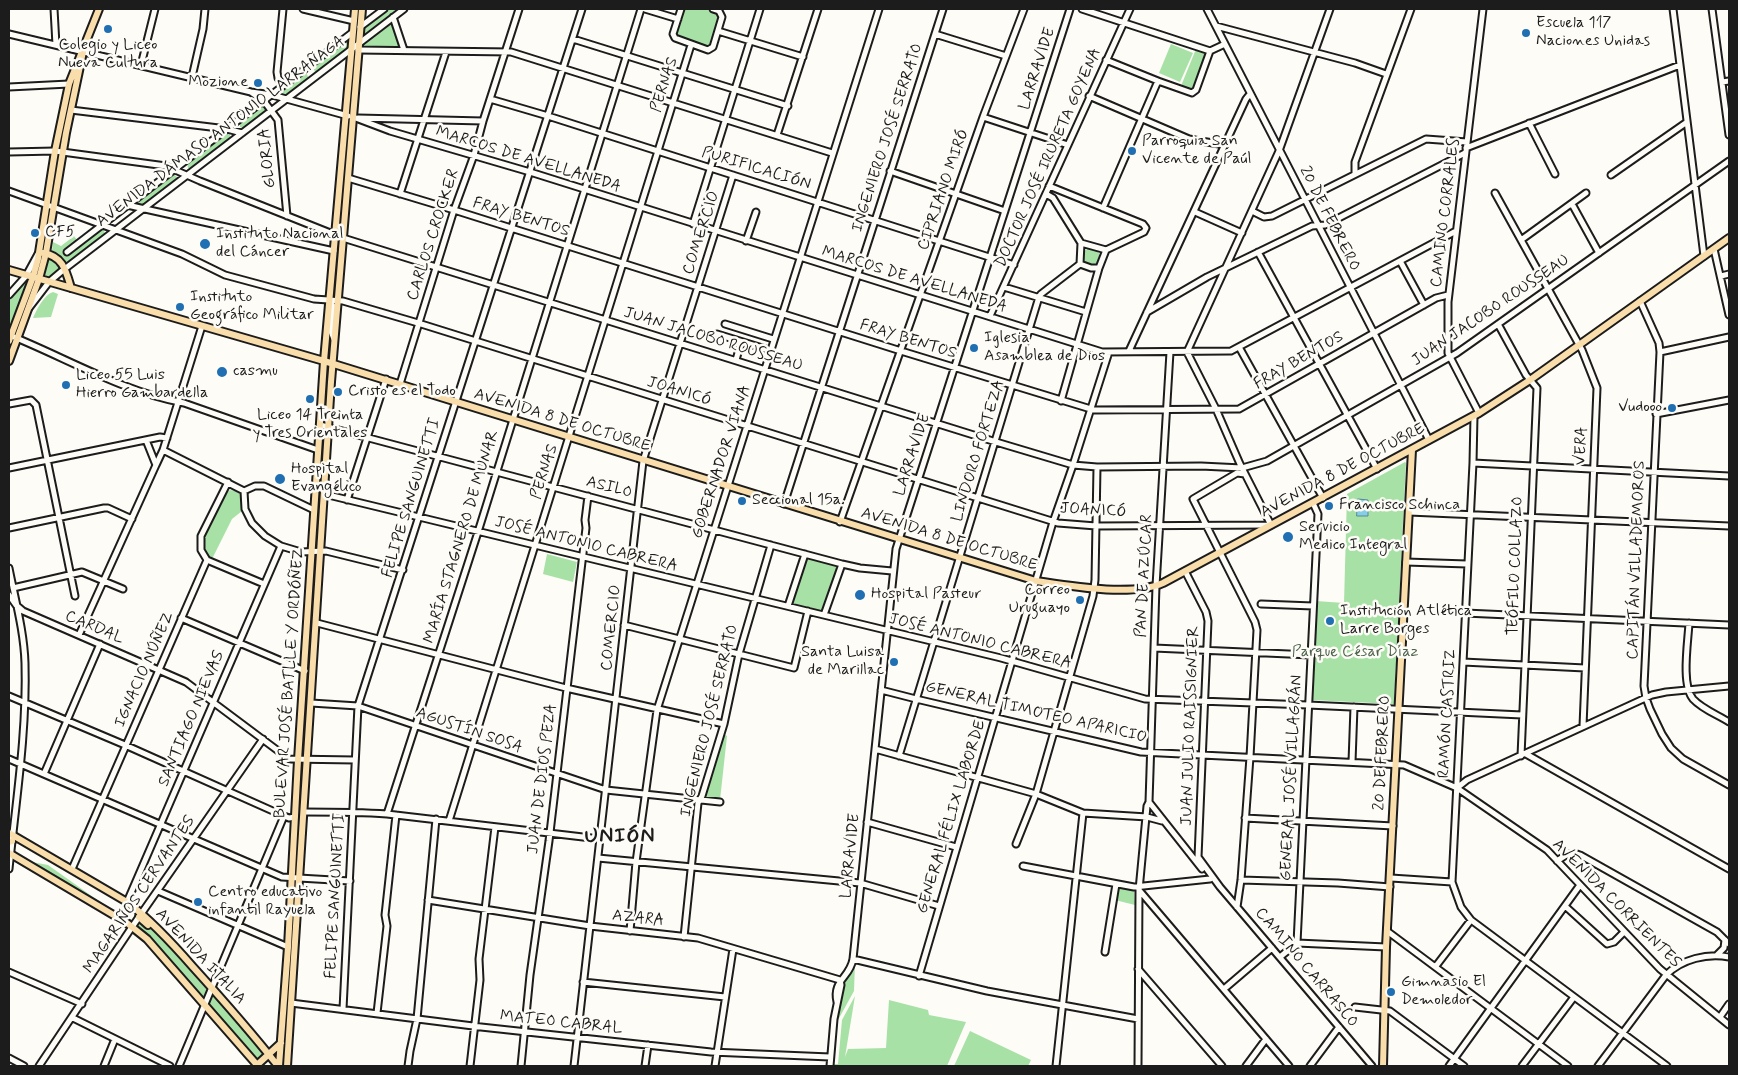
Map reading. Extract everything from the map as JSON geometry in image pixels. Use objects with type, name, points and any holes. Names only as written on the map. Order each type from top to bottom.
[{"type":"main road","points":[[51,207],[55,151],[69,84],[78,57],[83,51],[99,9]]},
{"type":"main road","name":"BULEVAR JOSÉ BATLLE Y ORDÓÑEZ","points":[[288,1066],[298,760],[316,551],[324,494],[353,117],[356,48],[353,32],[355,9]]},
{"type":"main road","name":"BULEVAR JOSÉ BATLLE Y ORDÓÑEZ","points":[[279,1066],[288,947],[304,812],[317,623],[314,510],[324,361],[345,115],[361,26],[362,9]]},
{"type":"main road","points":[[9,360],[12,337],[42,253],[83,51]]},
{"type":"main road","points":[[345,115],[349,119],[347,142],[350,152]]},
{"type":"main road","points":[[338,192],[341,199],[339,232],[343,238]]},
{"type":"main road","name":"AVENIDA 8 DE OCTUBRE","points":[[9,270],[400,384],[643,461],[1036,581],[1095,589],[1156,586],[1476,415],[1530,380],[1729,238]]},
{"type":"main road","points":[[42,253],[58,259],[65,268],[71,288]]},
{"type":"main road","points":[[12,337],[29,308],[33,277]]},
{"type":"main road","name":"20 DE FEBRERO","points":[[1382,1066],[1386,947],[1394,826],[1412,450]]},
{"type":"main road","points":[[318,451],[321,463],[320,492],[324,494]]},
{"type":"main road","name":"AVENIDA ITALIA","points":[[10,838],[72,869],[128,902],[141,916],[164,934],[279,1066]]},
{"type":"main road","name":"AVENIDA ITALIA","points":[[10,853],[132,927],[153,945],[256,1066]]},
{"type":"main road","points":[[256,1066],[281,1044]]},
{"type":"main road","points":[[1376,1066],[1382,1058]]},
{"type":"street","points":[[54,9],[56,45]]},
{"type":"street","points":[[141,65],[155,9]]},
{"type":"street","points":[[192,77],[203,29],[205,9]]},
{"type":"street","points":[[283,9],[277,72],[278,78],[284,86]]},
{"type":"street","points":[[303,9],[354,21]]},
{"type":"street","name":"AVENIDA DÁMASO ANTONIO LARRAÑAGA","points":[[67,252],[384,9]]},
{"type":"street","name":"AVENIDA DÁMASO ANTONIO LARRAÑAGA","points":[[29,308],[49,282],[65,268],[356,48],[404,9]]},
{"type":"street","name":"CARLOS CROCKER","points":[[400,384],[519,9]]},
{"type":"street","name":"FELIPE SANGUINETTI","points":[[343,1009],[358,706],[420,518],[455,402],[582,9]]},
{"type":"street","points":[[643,9],[678,19]]},
{"type":"street","name":"MARÍA STAGNERO DE MUNAR","points":[[387,814],[478,532],[626,56],[643,9]]},
{"type":"street","name":"PERNAS","points":[[449,821],[691,45],[675,38],[673,34],[681,9]]},
{"type":"street","points":[[691,45],[710,50],[713,47],[722,17],[721,13],[713,9]]},
{"type":"street","points":[[692,224],[760,9]]},
{"type":"street","points":[[777,135],[818,9]]},
{"type":"street","name":"GOBERNADOR VIANA","points":[[630,931],[644,794],[657,710],[769,350],[879,9]]},
{"type":"street","name":"INGENIERO JOSÉ SERRATO","points":[[784,504],[943,9]]},
{"type":"street","name":"CIPRIANO MIRÓ","points":[[840,522],[983,117],[1024,9]]},
{"type":"street","name":"LARRAVIDE","points":[[830,1066],[837,986],[850,970],[853,959],[892,571],[899,539],[1070,9]]},
{"type":"street","points":[[1082,9],[1210,52]]},
{"type":"street","name":"DOCTOR JOSÉ IRURETA GOYENA","points":[[990,316],[1130,9]]},
{"type":"street","name":"20 DE FEBRERO","points":[[1207,9],[1428,440]]},
{"type":"street","points":[[1271,525],[1187,352],[1279,151],[1330,9]]},
{"type":"street","points":[[1355,174],[1356,162],[1386,74],[1411,9]]},
{"type":"street","name":"CAMINO CORRALES","points":[[1476,415],[1448,353],[1448,295],[1483,9]]},
{"type":"street","points":[[1672,9],[1704,256]]},
{"type":"street","points":[[1712,9],[1729,136]]},
{"type":"street","points":[[393,17],[404,50]]},
{"type":"street","points":[[1216,26],[1355,63],[1386,74]]},
{"type":"street","points":[[718,31],[803,57]]},
{"type":"street","points":[[9,34],[251,92],[272,95],[353,117],[483,120]]},
{"type":"street","points":[[935,34],[1006,56]]},
{"type":"street","points":[[572,39],[788,106]]},
{"type":"street","points":[[1106,60],[1192,93],[1210,52],[1225,44]]},
{"type":"street","points":[[356,48],[446,52],[511,52],[832,153]]},
{"type":"street","points":[[400,194],[446,52]]},
{"type":"street","points":[[1147,312],[1207,277],[1317,225],[1325,224],[1466,151],[1529,123],[1680,66]]},
{"type":"street","points":[[308,68],[314,78]]},
{"type":"street","points":[[1103,208],[1158,81]]},
{"type":"street","points":[[1722,82],[1729,81]]},
{"type":"street","points":[[9,87],[69,84]]},
{"type":"street","name":"GLORIA","points":[[251,92],[264,102],[278,120],[287,216]]},
{"type":"street","points":[[1129,351],[1250,94]]},
{"type":"street","points":[[1089,96],[1141,120],[1189,139],[1225,145]]},
{"type":"street","name":"PURIFICACIÓN","points":[[490,99],[603,133],[1014,266]]},
{"type":"street","points":[[71,110],[227,129],[242,133]]},
{"type":"street","name":"MARCOS DE AVELLANEDA","points":[[353,117],[418,139],[530,172],[1102,352],[1226,352],[1239,347],[1456,231]]},
{"type":"street","points":[[983,117],[1068,145]]},
{"type":"street","points":[[1611,176],[1687,122]]},
{"type":"street","points":[[1529,123],[1555,174]]},
{"type":"street","points":[[1252,212],[1260,216],[1269,217],[1429,138],[1467,142]]},
{"type":"street","name":"JUAN JACOBO ROUSSEAU","points":[[9,152],[55,151],[161,165],[343,238],[936,424],[1073,465],[1097,467],[1232,467],[1257,465],[1267,462],[1450,357],[1729,161]]},
{"type":"street","points":[[890,171],[1005,211]]},
{"type":"street","name":"COMERCIO","points":[[574,1066],[643,461],[733,175]]},
{"type":"street","name":"FRAY BENTOS","points":[[348,178],[1090,409],[1239,409],[1436,298],[1448,295]]},
{"type":"street","points":[[1049,186],[1143,224],[1146,228],[1144,232],[1106,250],[1081,243]]},
{"type":"street","name":"JOANICÓ","points":[[9,191],[182,254],[225,275],[314,300],[343,301],[418,323],[1053,522],[1096,526],[1160,524],[1271,525]]},
{"type":"street","name":"VERA","points":[[1495,193],[1579,345],[1595,381],[1598,393],[1583,726]]},
{"type":"street","points":[[1521,240],[1586,193]]},
{"type":"street","points":[[1039,297],[1080,264],[1081,243],[1053,198],[1046,194]]},
{"type":"street","points":[[1572,204],[1599,253]]},
{"type":"street","points":[[127,205],[334,250]]},
{"type":"street","points":[[746,241],[756,212]]},
{"type":"street","points":[[1195,212],[1242,233]]},
{"type":"street","points":[[91,221],[92,234]]},
{"type":"street","points":[[1714,249],[1729,315]]},
{"type":"street","points":[[1061,400],[1099,268],[1106,250]]},
{"type":"street","points":[[1258,252],[1377,469]]},
{"type":"street","points":[[9,295],[33,277],[34,258],[42,253]]},
{"type":"street","points":[[1400,260],[1424,305]]},
{"type":"street","points":[[1080,264],[1089,268],[1099,268]]},
{"type":"street","points":[[1720,276],[1729,274]]},
{"type":"street","points":[[1004,288],[1086,312]]},
{"type":"street","name":"LINDORO FORTEZA","points":[[899,756],[1039,297]]},
{"type":"street","name":"BULEVAR JOSÉ BATLLE Y ORDÓÑEZ","points":[[329,301],[333,306],[332,331],[335,339]]},
{"type":"street","name":"CAPITÁN VILLADEMOROS","points":[[1640,301],[1659,343],[1660,352],[1644,686],[1646,698],[1662,734],[1671,748],[1683,759],[1729,785]]},
{"type":"street","points":[[725,324],[773,339]]},
{"type":"street","name":"TEÓFILO COLLAZO","points":[[1498,324],[1526,375],[1537,388],[1522,715],[1523,755]]},
{"type":"street","points":[[79,635],[164,450],[202,326]]},
{"type":"street","points":[[717,334],[769,350]]},
{"type":"street","points":[[12,337],[135,390],[178,402],[318,451]]},
{"type":"street","points":[[1660,352],[1729,338]]},
{"type":"street","points":[[736,360],[741,342]]},
{"type":"street","points":[[1239,347],[1323,498]]},
{"type":"street","name":"GENERAL FÉLIX LABORDE","points":[[919,976],[1053,522],[1109,352]]},
{"type":"street","name":"PAN DE AZÚCAR","points":[[1138,1066],[1139,888],[1147,806],[1149,802],[1156,586],[1170,352]]},
{"type":"street","points":[[347,500],[386,380]]},
{"type":"street","points":[[9,404],[31,400],[36,405],[75,596]]},
{"type":"street","points":[[1656,414],[1729,400]]},
{"type":"street","name":"RAMÓN CASTRIZ","points":[[1470,920],[1461,907],[1452,882],[1476,415]]},
{"type":"street","name":"ASILO","points":[[320,425],[842,564],[892,571]]},
{"type":"street","points":[[9,468],[160,437],[167,438]]},
{"type":"street","points":[[146,440],[156,465]]},
{"type":"street","points":[[164,450],[244,491]]},
{"type":"street","points":[[1473,463],[1729,476]]},
{"type":"street","points":[[1016,844],[1036,794],[1095,589],[1097,467]]},
{"type":"street","points":[[1232,467],[1234,472],[1232,476]]},
{"type":"street","points":[[1237,907],[1241,880],[1250,757],[1257,630],[1255,622],[1193,498],[1232,476],[1239,473],[1245,474]]},
{"type":"street","points":[[228,482],[201,536],[201,550],[207,560],[264,584]]},
{"type":"street","points":[[244,491],[255,486],[264,486],[314,510]]},
{"type":"street","points":[[244,491],[245,508],[252,523],[265,536],[281,546],[301,552],[326,551],[403,570]]},
{"type":"street","name":"JOSÉ ANTONIO CABRERA","points":[[324,494],[1012,661],[1141,698],[1522,715]]},
{"type":"street","name":"JUAN DE DIOS PEZA","points":[[522,1066],[530,975],[550,834],[583,557],[588,496]]},
{"type":"street","name":"GENERAL JOSÉ VILLAGRÁN","points":[[1297,943],[1318,514],[1313,503]]},
{"type":"street","points":[[9,528],[108,508],[132,519]]},
{"type":"street","points":[[1409,512],[1729,526]]},
{"type":"street","name":"INGENIERO JOSÉ SERRATO","points":[[684,937],[700,800],[724,724],[739,654],[771,545]]},
{"type":"street","name":"SANTIAGO NIEVAS","points":[[128,902],[281,546]]},
{"type":"street","points":[[788,606],[805,554]]},
{"type":"street","name":"IGNACIO NÚÑEZ","points":[[72,869],[207,560]]},
{"type":"street","points":[[1406,562],[1467,564]]},
{"type":"street","points":[[824,615],[842,564]]},
{"type":"street","points":[[9,568],[24,649],[25,702],[20,763],[10,838],[9,869]]},
{"type":"street","name":"JUAN JULIO RAISSIGNIER","points":[[1185,571],[1206,612],[1208,621],[1198,857]]},
{"type":"street","points":[[13,588],[84,572],[124,588]]},
{"type":"street","name":"CARDAL","points":[[13,588],[9,595],[24,612],[193,686],[289,759],[298,760]]},
{"type":"street","points":[[1261,604],[1313,606]]},
{"type":"street","points":[[624,625],[794,668],[808,611]]},
{"type":"street","points":[[1465,613],[1526,614],[1729,625]]},
{"type":"street","points":[[181,618],[305,671]]},
{"type":"street","points":[[317,623],[616,701],[724,724]]},
{"type":"street","points":[[1689,623],[1688,689],[1698,704],[1729,722]]},
{"type":"street","points":[[44,774],[100,644]]},
{"type":"street","points":[[1154,648],[1311,655]]},
{"type":"street","points":[[1463,662],[1585,668]]},
{"type":"street","points":[[1457,788],[1467,780],[1646,698],[1666,692],[1729,686]]},
{"type":"street","name":"GENERAL TIMOTEO APARICIO","points":[[881,690],[1142,752],[1397,764],[1404,765],[1457,788]]},
{"type":"street","points":[[9,696],[68,720],[284,816],[289,818],[295,817]]},
{"type":"street","name":"AGUSTÍN SOSA","points":[[310,703],[358,706],[606,790],[720,802]]},
{"type":"street","points":[[1352,762],[1354,707]]},
{"type":"street","name":"MAGARIÑOS CERVANTES","points":[[39,1066],[73,1018],[132,927],[263,739]]},
{"type":"street","points":[[875,749],[1036,794],[1083,813],[1146,816],[1162,821]]},
{"type":"street","points":[[1523,755],[1729,869]]},
{"type":"street","points":[[298,760],[307,758],[355,760]]},
{"type":"street","points":[[9,759],[284,878],[350,880]]},
{"type":"street","name":"AVENIDA CORRIENTES","points":[[1457,788],[1544,848],[1666,975],[1729,1025]]},
{"type":"street","name":"CAMINO CARRASCO","points":[[1149,802],[1162,821],[1210,879],[1220,887]]},
{"type":"street","points":[[304,812],[387,814],[600,839]]},
{"type":"street","points":[[1056,1066],[1083,813]]},
{"type":"street","points":[[377,1013],[387,926],[385,915],[396,815]]},
{"type":"street","points":[[179,1066],[284,816]]},
{"type":"street","points":[[1245,818],[1394,826]]},
{"type":"street","points":[[408,1066],[417,1019],[436,819]]},
{"type":"street","points":[[867,822],[956,847]]},
{"type":"street","points":[[470,1066],[480,980],[479,959],[495,827]]},
{"type":"street","points":[[1557,861],[1569,854],[1576,853],[1717,932],[1729,944]]},
{"type":"street","name":"CAMINO CARRASCO","points":[[1198,857],[1220,887],[1372,1066]]},
{"type":"street","points":[[598,858],[860,883],[939,906]]},
{"type":"street","points":[[1023,866],[1139,888],[1210,879]]},
{"type":"street","points":[[1391,878],[1452,882]]},
{"type":"street","points":[[1241,880],[1390,887]]},
{"type":"street","points":[[1105,952],[1116,884]]},
{"type":"street","points":[[1449,1066],[1580,885]]},
{"type":"street","points":[[1139,888],[1289,1066]]},
{"type":"street","points":[[158,891],[288,947]]},
{"type":"street","name":"AZARA","points":[[428,900],[538,919],[698,938],[840,980]]},
{"type":"street","points":[[1565,906],[1607,944],[1614,942],[1624,932]]},
{"type":"street","points":[[1436,966],[1470,920],[1666,1066]]},
{"type":"street","points":[[1387,931],[1568,1066]]},
{"type":"street","points":[[1716,956],[1724,948],[1725,939]]},
{"type":"street","points":[[1280,957],[1297,943],[1386,947]]},
{"type":"street","points":[[1224,989],[1272,948]]},
{"type":"street","points":[[715,1066],[733,949]]},
{"type":"street","points":[[1598,1066],[1673,968],[1702,957],[1729,957]]},
{"type":"street","points":[[853,959],[987,991],[1138,1019]]},
{"type":"street","points":[[1138,969],[1222,1066]]},
{"type":"street","points":[[9,972],[82,1004]]},
{"type":"street","points":[[583,982],[725,997]]},
{"type":"street","points":[[1522,1066],[1574,998]]},
{"type":"street","name":"MATEO CABRAL","points":[[291,1003],[525,1032],[717,1053],[830,1057]]},
{"type":"street","points":[[1720,1018],[1729,1004]]},
{"type":"street","points":[[1355,1007],[1390,1011],[1464,1066]]},
{"type":"street","points":[[73,1018],[170,1066]]},
{"type":"street","points":[[1310,1066],[1339,1027]]},
{"type":"street","points":[[104,1066],[116,1039]]},
{"type":"street","points":[[1246,1066],[1266,1039]]},
{"type":"street","points":[[645,1066],[648,1046]]},
{"type":"street","points":[[9,1058],[24,1066]]},
{"type":"green space","points":[[389,9],[400,9],[363,36],[365,27]]},
{"type":"green space","points":[[683,9],[705,9],[718,13],[720,17],[711,46],[707,48],[678,39],[676,35]]},
{"type":"green space","points":[[390,24],[393,26],[399,44],[398,47],[363,46],[364,43]]},
{"type":"green space","points":[[348,40],[347,49],[315,72],[313,67]]},
{"type":"green space","points":[[1171,44],[1193,53],[1180,82],[1159,73]]},
{"type":"green space","points":[[1196,49],[1204,52],[1207,57],[1194,88],[1190,90],[1181,86]]},
{"type":"green space","points":[[305,73],[309,78],[286,96],[278,94]]},
{"type":"green space","points":[[262,105],[267,111],[243,128],[240,127],[240,122]]},
{"type":"green space","points":[[225,133],[230,134],[230,139],[191,169],[188,168],[187,163]]},
{"type":"green space","points":[[174,174],[177,177],[175,181],[143,205],[139,204],[139,200]]},
{"type":"green space","points":[[100,229],[104,230],[105,235],[68,263],[52,251],[53,242],[61,246],[74,236],[77,240],[64,250],[68,254]]},
{"type":"green space","points":[[1091,248],[1097,251],[1100,257],[1097,263],[1091,266],[1085,263],[1082,257],[1085,251]]},
{"type":"green space","points":[[48,257],[57,261],[59,266],[58,270],[49,277],[43,275]]},
{"type":"green space","points":[[26,282],[28,283],[9,330],[9,299]]},
{"type":"green space","points":[[53,292],[58,294],[51,317],[33,318],[44,299]]},
{"type":"green space","name":"Parque César Díaz","points":[[1405,462],[1394,704],[1311,700],[1316,601],[1344,603],[1347,494]]},
{"type":"green space","points":[[230,490],[240,494],[242,511],[232,519],[212,559],[206,554],[203,546],[204,538],[216,509],[225,494]]},
{"type":"green space","points":[[547,554],[577,562],[573,582],[543,574]]},
{"type":"green space","points":[[317,556],[303,756],[302,754]]},
{"type":"green space","points":[[806,558],[839,566],[822,612],[792,604]]},
{"type":"green space","points":[[724,734],[727,736],[720,800],[709,799],[706,796]]},
{"type":"green space","points":[[303,761],[296,874],[295,875],[295,856]]},
{"type":"green space","points":[[32,862],[48,865],[110,909]]},
{"type":"green space","points":[[1119,887],[1134,891],[1135,905],[1115,900]]},
{"type":"green space","points":[[294,888],[295,889],[283,1066]]},
{"type":"green space","points":[[142,921],[165,939],[207,988],[206,996],[202,997],[155,942],[138,926],[138,922]]},
{"type":"green space","points":[[855,963],[854,991],[838,1020],[834,1064],[838,1064],[842,1020],[855,996],[845,1057],[848,1049],[886,1048],[889,1000],[928,1010],[929,1015],[966,1022],[947,1066],[832,1066],[836,1021],[843,985]]},
{"type":"green space","points":[[213,995],[264,1054],[257,1060],[208,1004],[210,996]]},
{"type":"green space","points":[[970,1031],[1031,1060],[1028,1066],[954,1066]]},
{"type":"water","points":[[1358,499],[1368,500],[1368,516],[1357,516]]},
{"type":"place","name":"Colegio y Liceo Nueva Cultura","points":[[108,29]]},
{"type":"place","name":"Escuela 117 Naciones Unidas","points":[[1526,33]]},
{"type":"place","name":"Mozione","points":[[258,83]]},
{"type":"place","name":"Parroquia San Vicente de Paúl","points":[[1132,151]]},
{"type":"place","name":"CF5","points":[[35,233]]},
{"type":"place","name":"Instituto Nacional del Cáncer","points":[[205,244]]},
{"type":"place","name":"Instituto Geográfico Militar","points":[[180,307]]},
{"type":"place","name":"Iglesia Asamblea de Dios","points":[[974,348]]},
{"type":"place","name":"casmu","points":[[222,372]]},
{"type":"place","name":"Liceo 55 Luis Hierro Gambardella","points":[[66,385]]},
{"type":"place","name":"Cristo es el Todo","points":[[338,392]]},
{"type":"place","name":"Liceo 14 Treinta y Tres Orientales","points":[[310,399]]},
{"type":"place","name":"Vudooo","points":[[1672,408]]},
{"type":"place","name":"Hospital Evangélico","points":[[280,479]]},
{"type":"place","name":"Seccional 15a.","points":[[742,501]]},
{"type":"place","name":"Francisco Schinca","points":[[1329,506]]},
{"type":"place","name":"Servicio Medico Integral","points":[[1288,537]]},
{"type":"place","name":"Hospital Pasteur","points":[[860,595]]},
{"type":"place","name":"Correo Uruguayo","points":[[1080,600]]},
{"type":"place","name":"Institución Atlética Larre Borges","points":[[1330,621]]},
{"type":"place","name":"Santa Luisa de Marillac","points":[[894,662]]},
{"type":"place","name":"Centro educativo infantil Rayuela","points":[[198,902]]},
{"type":"place","name":"Gimnasio El Demoledor","points":[[1391,992]]},
{"type":"district","name":"UNIÓN","points":[[620,838]]}]
